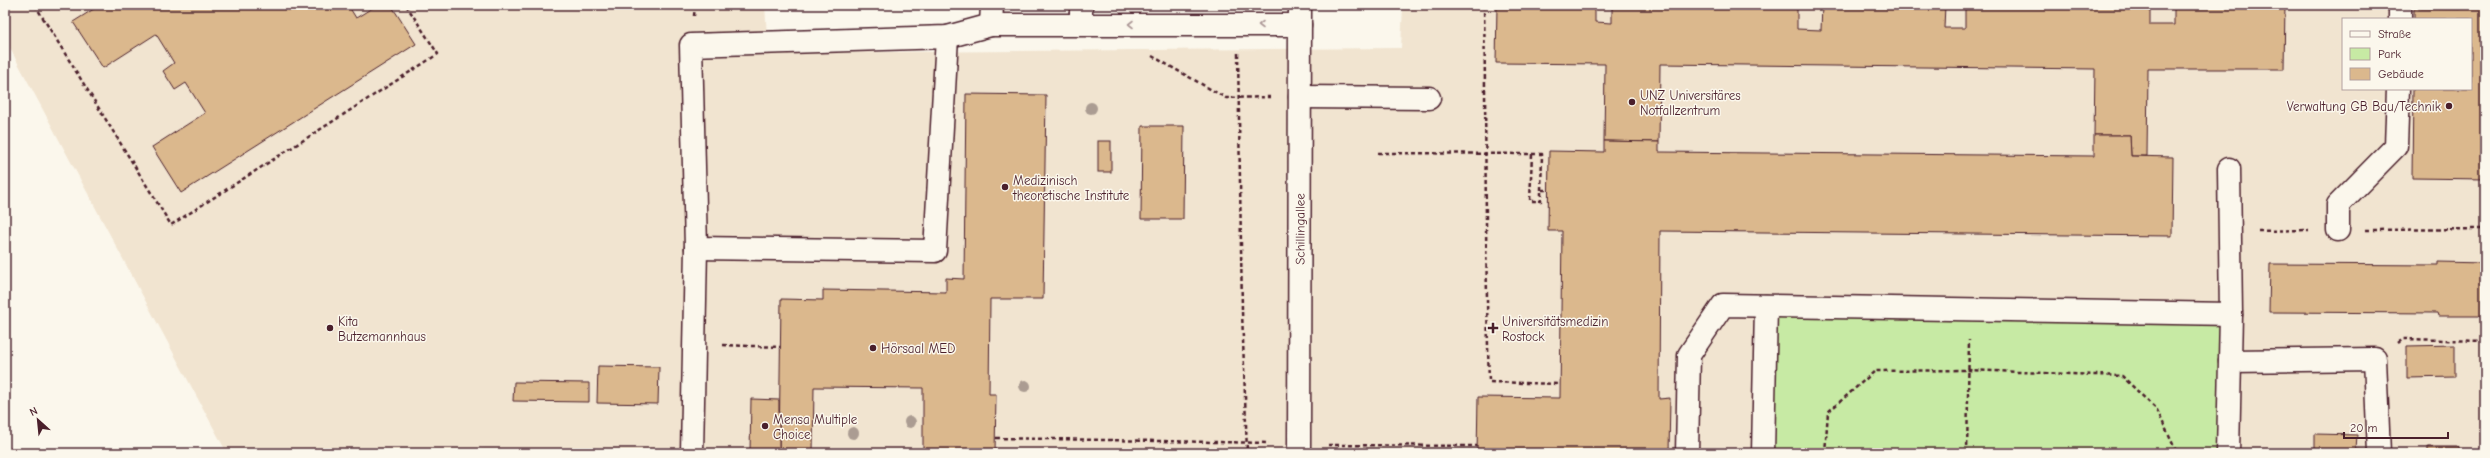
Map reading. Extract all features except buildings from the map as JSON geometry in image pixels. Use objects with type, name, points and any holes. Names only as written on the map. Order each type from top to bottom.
[{"type":"street","points":[[2400,5],[2400,18]]},
{"type":"street","points":[[692,453],[696,248],[691,45],[947,37],[991,15],[1081,14],[1147,24],[1238,25],[1300,15]]},
{"type":"street","name":"Schillingallee","points":[[1299,449],[1300,15]]},
{"type":"street","points":[[696,248],[935,251],[947,37]]},
{"type":"street","points":[[2338,230],[2338,205],[2396,146],[2398,90]]},
{"type":"street","points":[[1300,97],[1429,98]]},
{"type":"street","points":[[2228,453],[2231,314],[2229,169]]},
{"type":"street","points":[[1687,453],[1689,354],[1723,305],[2231,314]]},
{"type":"street","points":[[1763,453],[1766,306]]},
{"type":"street","points":[[2230,361],[2375,360],[2379,453]]},
{"type":"path","points":[[35,5],[171,225],[438,54],[406,5]]},
{"type":"path","points":[[1484,5],[1487,155],[1486,271],[1489,382],[1560,384]]},
{"type":"path","points":[[1147,24],[1148,54],[1226,98],[1239,97]]},
{"type":"path","points":[[1238,25],[1242,311],[1247,453]]},
{"type":"path","points":[[1378,154],[1487,155],[1532,154],[1542,154],[1541,201],[1530,201],[1532,154]]},
{"type":"path","points":[[1541,190],[1548,190]]},
{"type":"path","points":[[1967,453],[1969,309]]},
{"type":"path","points":[[2375,360],[2403,340],[2485,341]]},
{"type":"path","points":[[694,344],[780,347]]},
{"type":"path","points":[[1825,453],[1828,412],[1875,371],[1968,370],[2122,376],[2157,410],[2177,453]]},
{"type":"path","points":[[996,438],[1247,442]]},
{"type":"path","points":[[1299,449],[1477,446]]},
{"type":"shaded area","name":"Universitätsmedizin Rostock","points":[[5,5],[765,5],[768,53],[1401,48],[1403,5],[2485,5],[2485,453],[475,453],[485,446],[472,453],[227,453],[5,39]]},
{"type":"green space","points":[[1766,306],[2231,314],[2228,453],[1763,453]]},
{"type":"place","name":"UNZ Universitäres Notfallzentrum","points":[[1632,102]]},
{"type":"place","name":"Verwaltung GB Bau/Technik","points":[[2449,106]]},
{"type":"place","name":"Medizinisch theoretische Institute","points":[[1005,187]]},
{"type":"place","name":"Kita Butzemannhaus","points":[[330,328]]},
{"type":"place","name":"Universitätsmedizin Rostock","points":[[1493,328]]},
{"type":"place","name":"Hörsaal MED","points":[[873,348]]},
{"type":"place","name":"Mensa Multiple Choice","points":[[765,426]]}]
